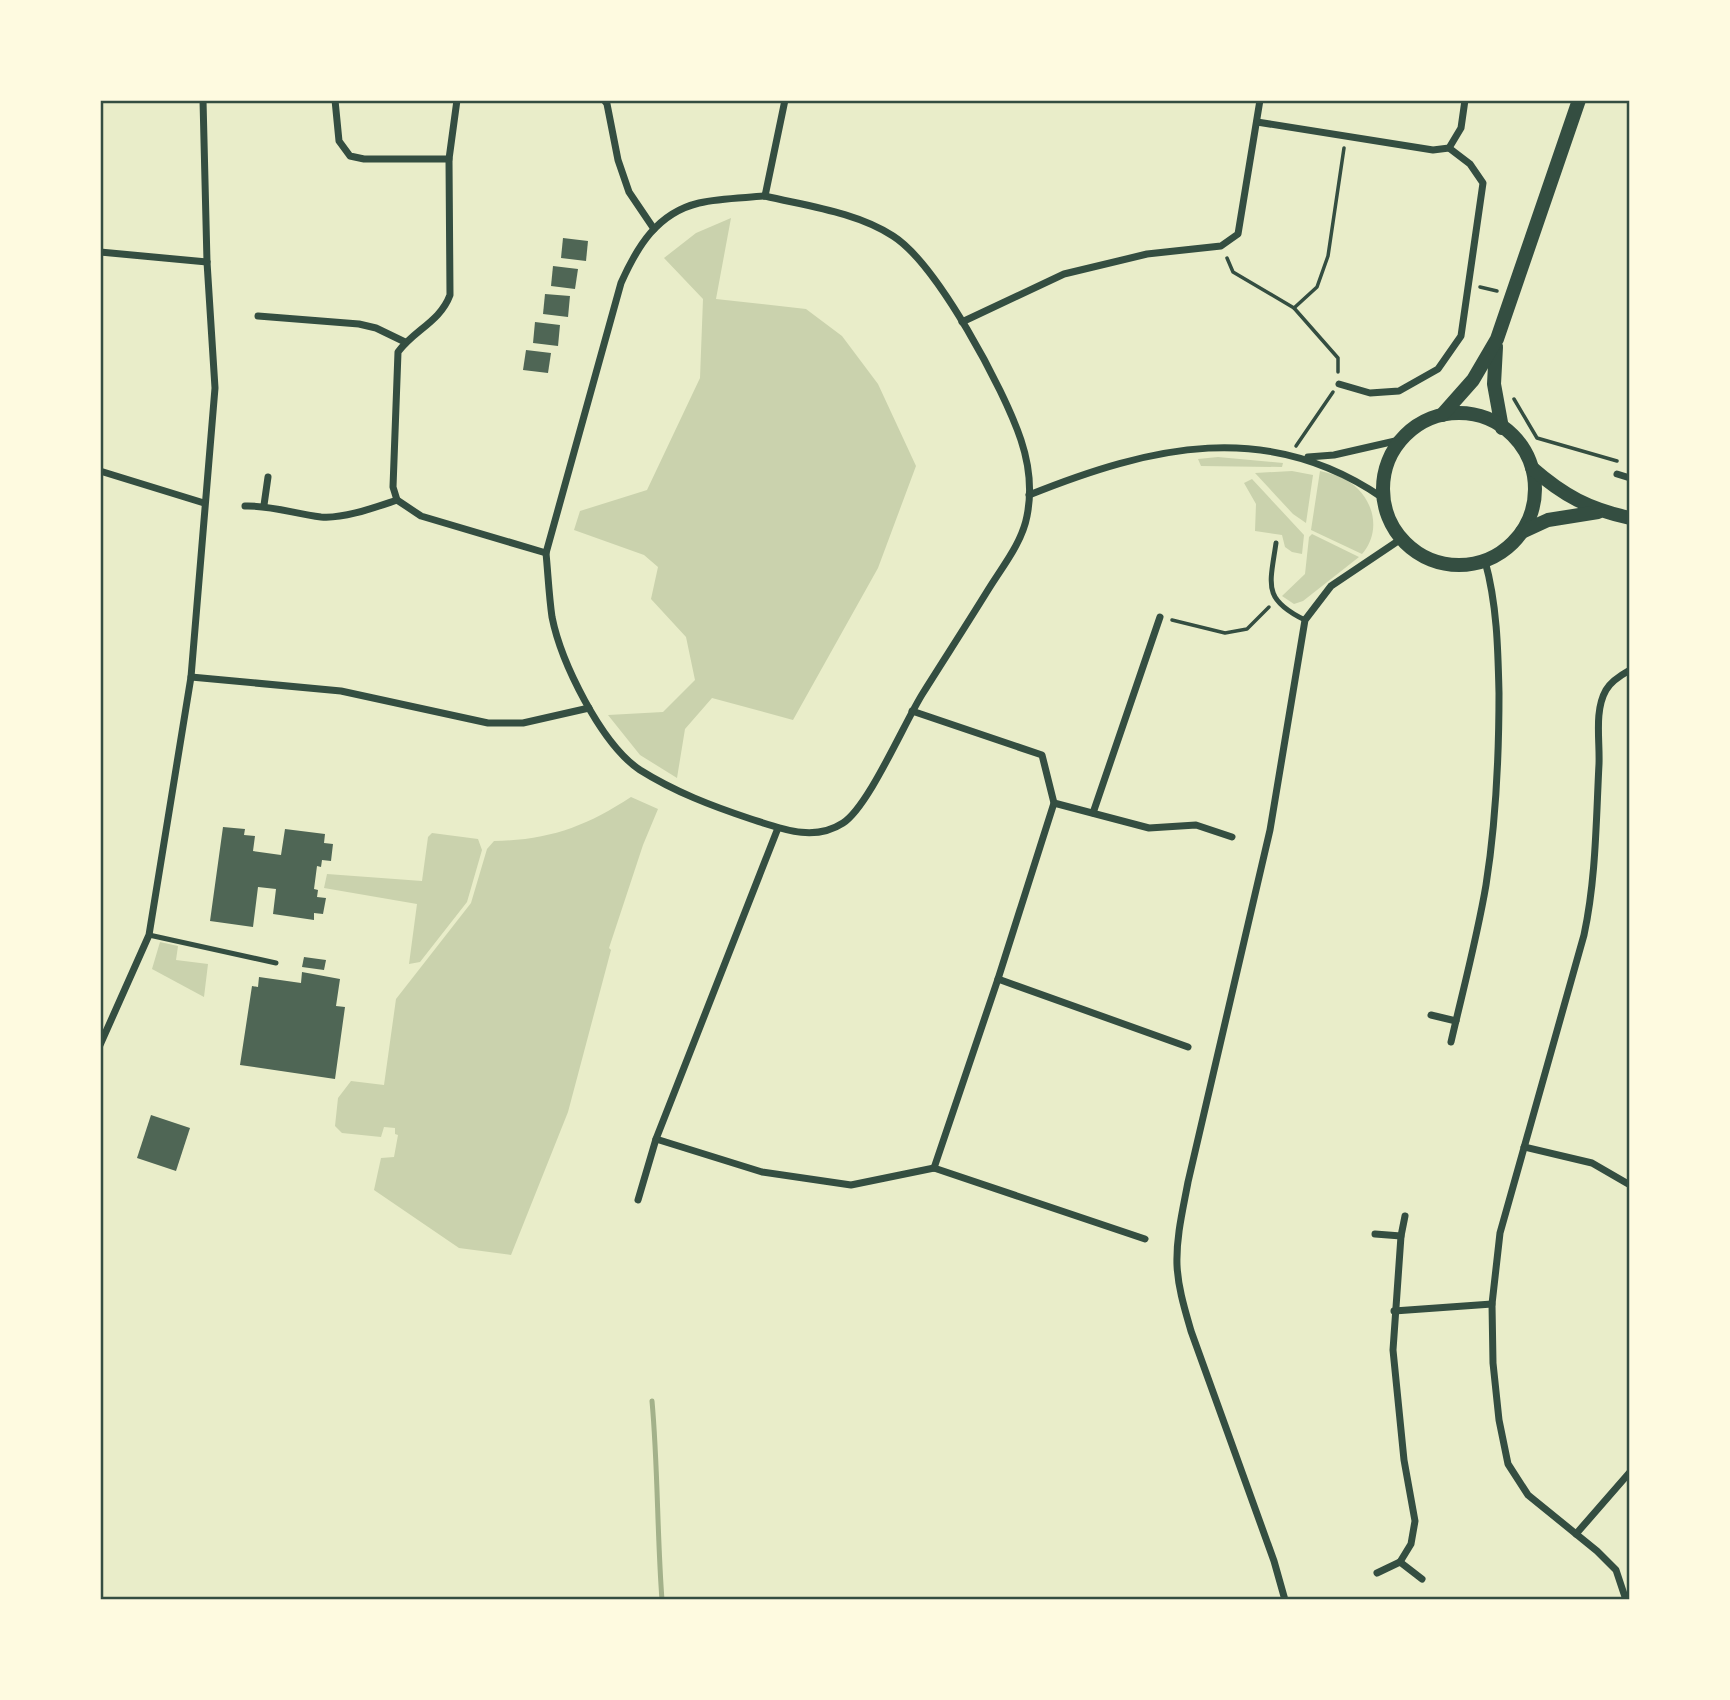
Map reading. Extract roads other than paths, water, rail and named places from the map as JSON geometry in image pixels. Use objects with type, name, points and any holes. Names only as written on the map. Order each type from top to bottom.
[{"type":"main road","points":[[1442,415],[1473,380],[1497,338],[1579,100]]},
{"type":"main road","points":[[1497,338],[1494,384],[1502,428]]},
{"type":"main road","points":[[1522,532],[1534,502],[1532,468],[1523,448],[1502,428],[1474,415],[1442,415],[1425,421],[1409,432],[1393,451],[1385,470],[1384,498],[1390,520],[1401,539],[1427,559],[1466,565],[1485,561],[1499,554],[1522,532],[1548,520],[1601,512]]},
{"type":"main road","points":[[1532,468],[1573,499],[1601,512],[1630,518]]},
{"type":"street","points":[[100,1045],[149,935],[191,677],[215,388],[207,262],[203,100]]},
{"type":"street","points":[[335,100],[339,141],[350,156],[364,159],[449,159]]},
{"type":"street","points":[[457,100],[449,159],[450,295],[446,306],[437,317],[405,342],[398,352],[393,487],[397,500],[421,516],[546,553]]},
{"type":"street","points":[[604,100],[618,160],[629,192],[654,229]]},
{"type":"street","points":[[765,196],[785,100]]},
{"type":"street","points":[[962,322],[1064,274],[1147,254],[1222,246],[1238,234],[1260,100]]},
{"type":"street","points":[[1449,148],[1461,128],[1465,100]]},
{"type":"street","points":[[1257,122],[1433,150],[1449,148],[1470,164],[1483,183],[1461,336],[1438,369],[1399,391],[1370,393],[1339,384]]},
{"type":"street","points":[[765,196],[870,222],[895,237],[929,272],[962,322],[1020,439],[1028,468],[1029,495],[1027,519],[1013,550],[912,711],[859,808],[845,822],[825,832],[800,833],[778,828],[694,799],[638,768],[612,742],[589,708],[553,620],[546,553],[621,283],[635,251],[654,229],[675,212],[699,203],[765,196]]},
{"type":"street","points":[[100,252],[207,262]]},
{"type":"street","points":[[258,316],[359,324],[376,328],[405,342]]},
{"type":"street","points":[[1304,457],[1334,455],[1404,439]]},
{"type":"street","points":[[1029,495],[1135,458],[1177,449],[1223,448],[1304,457],[1360,482],[1384,498]]},
{"type":"street","points":[[100,471],[204,503]]},
{"type":"street","points":[[1617,474],[1630,478]]},
{"type":"street","points":[[264,505],[268,477]]},
{"type":"street","points":[[245,506],[264,505],[324,518],[360,512],[397,500]]},
{"type":"street","points":[[1285,1600],[1191,1331],[1181,1296],[1177,1265],[1179,1233],[1188,1182],[1270,830],[1305,620],[1331,586],[1401,539]]},
{"type":"street","points":[[1451,1042],[1486,887],[1495,816],[1499,727],[1498,657],[1494,598],[1485,561]]},
{"type":"street","points":[[1093,813],[1160,617]]},
{"type":"street","points":[[1626,1600],[1616,1570],[1528,1495],[1508,1464],[1499,1420],[1493,1363],[1492,1304],[1500,1233],[1592,898],[1600,711],[1606,690],[1630,670]]},
{"type":"street","points":[[191,677],[341,691],[488,723],[523,723],[589,708]]},
{"type":"street","points":[[912,711],[1042,755],[1054,803],[934,1168]]},
{"type":"street","points":[[1054,803],[1149,828],[1196,825],[1232,837]]},
{"type":"street","points":[[638,1200],[656,1139],[778,828]]},
{"type":"street","points":[[998,979],[1188,1047]]},
{"type":"street","points":[[1431,1015],[1456,1021]]},
{"type":"street","points":[[656,1139],[762,1172],[851,1185],[934,1168],[1145,1239]]},
{"type":"street","points":[[1524,1147],[1591,1163],[1630,1185]]},
{"type":"street","points":[[1377,1573],[1400,1562],[1411,1544],[1415,1521],[1397,1402],[1393,1350],[1394,1311],[1405,1216]]},
{"type":"street","points":[[1375,1234],[1401,1236]]},
{"type":"street","points":[[1394,1311],[1492,1304]]},
{"type":"street","points":[[1576,1534],[1630,1472]]},
{"type":"street","points":[[1400,1562],[1422,1579]]},
{"type":"lane","points":[[1276,543],[1271,581],[1275,601],[1288,612],[1305,620]]},
{"type":"lane","points":[[149,935],[276,963]]},
{"type":"waterway","points":[[652,1401],[662,1600]]}]
